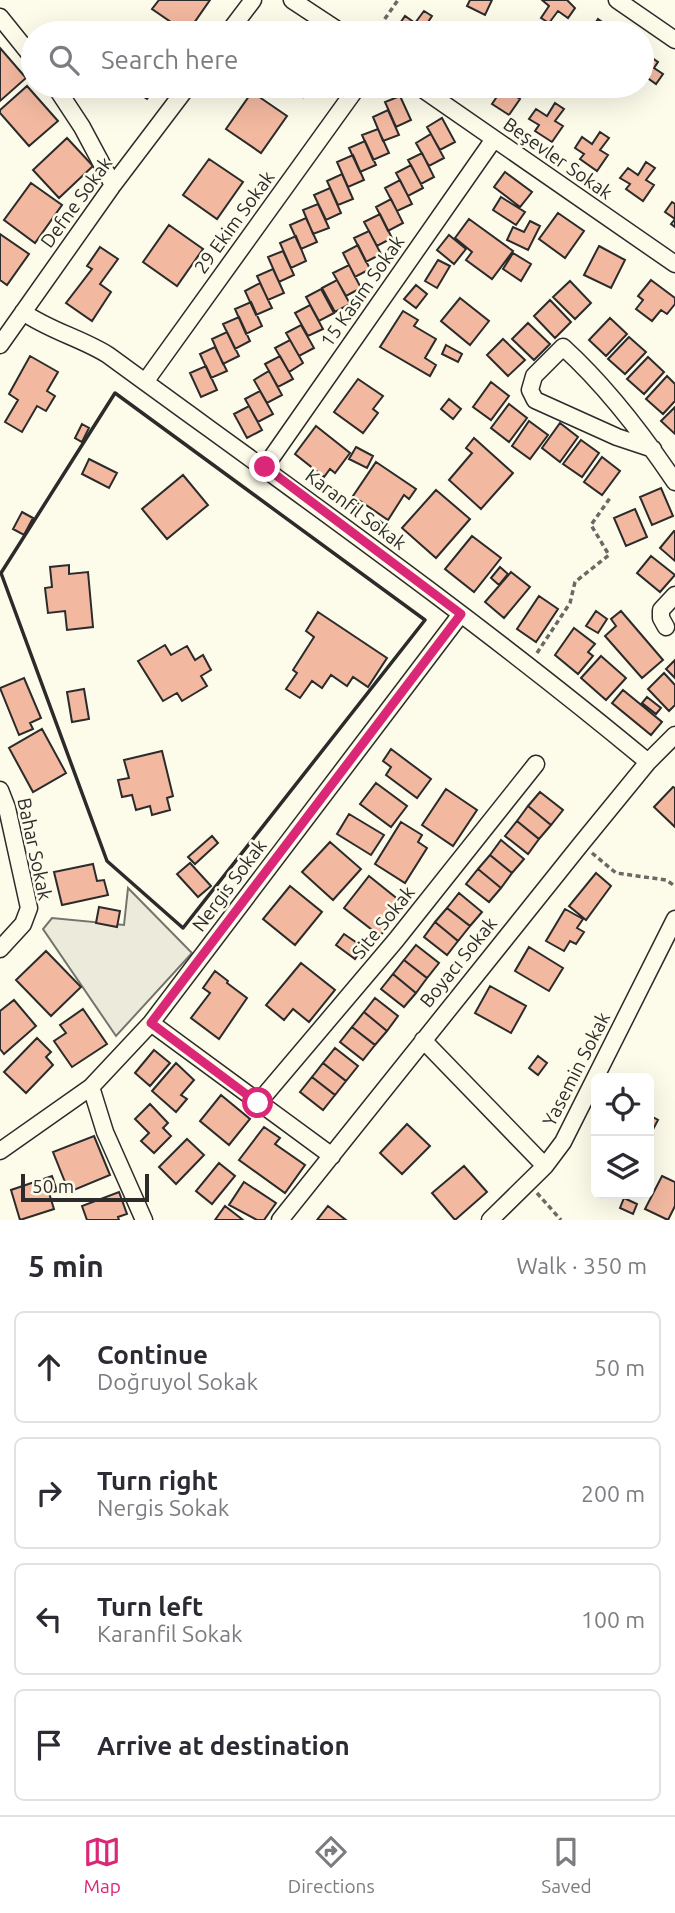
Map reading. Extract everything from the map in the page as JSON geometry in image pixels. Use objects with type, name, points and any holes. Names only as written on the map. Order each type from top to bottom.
[{"type":"street","points":[[237,21],[253,0]]},
{"type":"street","points":[[292,0],[324,21]]},
{"type":"street","points":[[617,0],[647,21]]},
{"type":"street","points":[[0,17],[21,43]]},
{"type":"street","points":[[654,26],[675,40]]},
{"type":"street","points":[[63,98],[82,127],[113,186]]},
{"type":"street","name":"Defne Sokak","points":[[0,345],[179,98]]},
{"type":"street","name":"29 Ekim Sokak","points":[[145,382],[349,98]]},
{"type":"street","name":"Beşevler Sokak","points":[[435,98],[675,264]]},
{"type":"street","name":"15 Kasım Sokak","points":[[265,467],[494,139]]},
{"type":"street","name":"Karanfil Sokak","points":[[23,312],[43,325],[98,349],[265,467],[528,665],[648,762]]},
{"type":"street","points":[[653,449],[617,437],[536,400],[530,390],[534,376],[563,347],[592,373],[653,449],[675,482]]},
{"type":"street","points":[[666,626],[661,610],[675,595]]},
{"type":"street","name":"Nergis Sokak","points":[[0,1151],[91,1087],[151,1023],[461,614]]},
{"type":"street","name":"Boyacı Sokak","points":[[280,1220],[581,844],[648,762],[675,735]]},
{"type":"street","name":"Site Sokak","points":[[258,1103],[396,940],[536,764]]},
{"type":"street","name":"Bahar Sokak","points":[[0,790],[6,804],[29,908],[23,924],[0,949]]},
{"type":"street","name":"Yasemin Sokak","points":[[490,1220],[545,1166],[571,1128],[675,919]]},
{"type":"street","points":[[151,1023],[331,1156]]},
{"type":"street","points":[[423,1040],[545,1166]]},
{"type":"street","points":[[91,1087],[106,1132],[144,1220]]},
{"type":"path","points":[[383,21],[398,0]]},
{"type":"path","points":[[528,665],[570,603],[575,582],[609,555],[591,525],[610,498]]},
{"type":"path","points":[[581,844],[616,873],[666,880],[675,886]]},
{"type":"path","points":[[528,1184],[561,1220]]},
{"type":"shaded area","points":[[128,888],[192,953],[116,1036],[43,929],[52,918],[124,925]]},
{"type":"building","points":[[159,0],[210,0],[195,21],[170,21],[152,9]]},
{"type":"building","points":[[470,0],[492,0],[485,15],[467,6]]},
{"type":"building","points":[[542,0],[567,0],[575,8],[568,18],[558,11],[550,21],[546,21],[541,18],[549,6]]},
{"type":"building","points":[[424,11],[432,16],[429,21],[416,21]]},
{"type":"building","points":[[0,48],[21,72],[21,82],[0,101]]},
{"type":"building","points":[[654,68],[663,74],[656,84],[654,83]]},
{"type":"building","points":[[21,91],[21,98],[38,98],[58,121],[29,146],[0,110]]},
{"type":"building","points":[[248,98],[261,98],[287,116],[261,153],[226,129]]},
{"type":"building","points":[[401,98],[411,120],[396,127],[385,102]]},
{"type":"building","points":[[496,98],[520,99],[509,115],[492,104]]},
{"type":"building","points":[[555,103],[564,109],[555,121],[563,126],[552,142],[535,131],[539,125],[529,119],[536,109],[547,116]]},
{"type":"building","points":[[388,110],[399,135],[383,141],[373,117]]},
{"type":"building","points":[[442,118],[455,142],[440,150],[427,127]]},
{"type":"building","points":[[378,129],[389,153],[373,160],[362,135]]},
{"type":"building","points":[[600,132],[609,138],[600,150],[608,155],[597,171],[580,159],[584,154],[575,148],[582,137],[592,144]]},
{"type":"building","points":[[431,134],[444,158],[429,166],[416,143]]},
{"type":"building","points":[[67,138],[93,166],[59,198],[33,170]]},
{"type":"building","points":[[365,141],[376,165],[360,172],[349,148]]},
{"type":"building","points":[[422,153],[434,177],[421,184],[408,160]]},
{"type":"building","points":[[353,155],[364,180],[348,187],[337,162]]},
{"type":"building","points":[[209,159],[243,182],[217,219],[183,195]]},
{"type":"building","points":[[646,162],[655,168],[646,180],[654,185],[643,201],[626,189],[630,184],[620,178],[628,168],[638,175]]},
{"type":"building","points":[[411,165],[423,188],[408,196],[396,173]]},
{"type":"building","points":[[505,172],[532,192],[520,207],[494,187]]},
{"type":"building","points":[[342,174],[353,199],[338,205],[327,181]]},
{"type":"building","points":[[400,180],[412,204],[397,211],[385,188]]},
{"type":"building","points":[[31,183],[62,205],[35,243],[4,220]]},
{"type":"building","points":[[330,188],[341,213],[326,220],[314,195]]},
{"type":"building","points":[[501,197],[525,212],[516,225],[493,210]]},
{"type":"building","points":[[391,199],[403,223],[388,231],[376,207]]},
{"type":"building","points":[[672,202],[675,204],[675,219],[665,212]]},
{"type":"building","points":[[318,204],[329,228],[313,234],[303,210]]},
{"type":"building","points":[[558,213],[584,231],[565,258],[539,239]]},
{"type":"building","points":[[380,214],[392,238],[377,246],[364,222]]},
{"type":"building","points":[[306,218],[317,242],[301,249],[290,225]]},
{"type":"building","points":[[469,219],[513,251],[492,279],[466,260],[472,252],[455,238]]},
{"type":"building","points":[[530,221],[540,226],[528,250],[507,240],[513,227],[524,232]]},
{"type":"building","points":[[169,225],[203,249],[177,286],[143,262]]},
{"type":"building","points":[[369,231],[381,254],[366,262],[354,238]]},
{"type":"building","points":[[0,234],[29,254],[7,285],[0,280]]},
{"type":"building","points":[[449,235],[466,249],[454,264],[437,250]]},
{"type":"building","points":[[296,236],[306,261],[291,268],[280,243]]},
{"type":"building","points":[[358,245],[370,269],[355,277],[343,253]]},
{"type":"building","points":[[599,246],[625,260],[611,288],[584,275]]},
{"type":"building","points":[[100,247],[118,259],[100,284],[111,292],[92,321],[66,303],[92,269],[87,266]]},
{"type":"building","points":[[283,251],[294,275],[279,282],[268,257]]},
{"type":"building","points":[[513,253],[531,264],[521,281],[503,269]]},
{"type":"building","points":[[438,260],[450,266],[437,288],[425,281]]},
{"type":"building","points":[[349,265],[361,288],[346,296],[333,273]]},
{"type":"building","points":[[273,269],[284,293],[268,300],[257,276]]},
{"type":"building","points":[[337,280],[350,304],[335,312],[322,288]]},
{"type":"building","points":[[651,280],[675,298],[675,304],[667,314],[661,310],[652,321],[636,309],[643,300],[638,296]]},
{"type":"building","points":[[570,281],[591,303],[575,319],[553,297]]},
{"type":"building","points":[[260,283],[272,308],[256,315],[245,291]]},
{"type":"building","points":[[416,285],[427,294],[416,308],[404,299]]},
{"type":"building","points":[[321,289],[334,313],[319,321],[306,297]]},
{"type":"building","points":[[460,298],[489,321],[470,345],[441,321]]},
{"type":"building","points":[[550,300],[571,322],[555,338],[534,316]]},
{"type":"building","points":[[251,302],[262,326],[246,334],[235,309]]},
{"type":"building","points":[[310,305],[323,329],[308,336],[295,313]]},
{"type":"building","points":[[403,311],[418,320],[414,326],[436,339],[425,358],[436,365],[430,376],[380,347]]},
{"type":"building","points":[[239,317],[250,341],[235,349],[223,324]]},
{"type":"building","points":[[610,318],[627,334],[606,356],[589,340]]},
{"type":"building","points":[[528,323],[550,344],[534,360],[512,339]]},
{"type":"building","points":[[301,325],[314,348],[299,356],[286,333]]},
{"type":"building","points":[[227,332],[239,356],[223,364],[212,339]]},
{"type":"building","points":[[629,337],[646,352],[625,374],[608,359]]},
{"type":"building","points":[[503,339],[525,360],[508,376],[487,355]]},
{"type":"building","points":[[290,340],[303,363],[289,372],[275,348]]},
{"type":"building","points":[[446,345],[462,354],[458,362],[442,354]]},
{"type":"building","points":[[215,347],[227,371],[211,378],[200,354]]},
{"type":"building","points":[[30,356],[58,372],[47,391],[55,396],[46,411],[37,406],[22,432],[5,422],[18,400],[9,394]]},
{"type":"building","points":[[280,356],[293,379],[278,387],[265,364]]},
{"type":"building","points":[[648,357],[664,372],[644,394],[627,379]]},
{"type":"building","points":[[206,366],[217,390],[201,397],[190,373]]},
{"type":"building","points":[[269,371],[282,395],[267,403],[254,380]]},
{"type":"building","points":[[667,376],[675,384],[675,401],[663,414],[646,399]]},
{"type":"building","points":[[358,379],[383,396],[373,409],[378,413],[363,433],[334,412]]},
{"type":"building","points":[[491,382],[509,396],[491,420],[473,407]]},
{"type":"building","points":[[260,391],[273,414],[258,422],[245,399]]},
{"type":"building","points":[[449,399],[461,409],[453,419],[441,409]]},
{"type":"building","points":[[509,404],[527,418],[509,442],[491,428]]},
{"type":"building","points":[[249,406],[262,430],[247,438],[234,414]]},
{"type":"building","points":[[675,407],[675,434],[661,421]]},
{"type":"building","points":[[529,421],[548,435],[530,459],[512,446]]},
{"type":"building","points":[[560,423],[578,437],[560,462],[542,448]]},
{"type":"building","points":[[82,424],[89,428],[82,442],[75,438]]},
{"type":"building","points":[[316,426],[350,453],[335,473],[330,469],[324,477],[295,454]]},
{"type":"building","points":[[474,438],[513,473],[481,509],[449,480],[472,453],[466,448]]},
{"type":"building","points":[[581,440],[599,453],[582,477],[563,464]]},
{"type":"building","points":[[356,447],[373,456],[367,468],[349,459]]},
{"type":"building","points":[[602,457],[620,471],[602,495],[584,482]]},
{"type":"building","points":[[89,459],[117,473],[109,488],[82,474]]},
{"type":"building","points":[[376,462],[416,489],[409,499],[404,495],[388,520],[353,496]]},
{"type":"building","points":[[183,475],[208,505],[167,539],[142,509]]},
{"type":"building","points":[[661,488],[673,516],[652,525],[640,497]]},
{"type":"building","points":[[436,490],[470,519],[436,558],[402,528]]},
{"type":"building","points":[[635,509],[647,537],[626,546],[614,518]]},
{"type":"building","points":[[22,512],[33,518],[24,535],[13,529]]},
{"type":"building","points":[[380,521],[388,527],[382,535],[374,529]]},
{"type":"building","points":[[675,531],[675,561],[660,548]]},
{"type":"building","points":[[472,536],[501,558],[474,592],[445,569]]},
{"type":"building","points":[[651,556],[675,575],[660,592],[637,573]]},
{"type":"building","points":[[69,565],[69,574],[88,572],[93,627],[67,630],[65,611],[48,613],[45,588],[52,587],[50,567]]},
{"type":"building","points":[[500,567],[508,574],[499,585],[491,578]]},
{"type":"building","points":[[511,572],[530,587],[504,618],[485,602]]},
{"type":"building","points":[[539,596],[558,609],[536,642],[517,629]]},
{"type":"building","points":[[596,611],[607,619],[598,633],[586,626]]},
{"type":"building","points":[[621,611],[663,660],[642,678],[605,636],[616,626],[611,619]]},
{"type":"building","points":[[318,612],[387,658],[368,687],[353,677],[347,686],[331,675],[322,688],[312,681],[300,698],[286,689],[297,673],[293,670],[314,637],[306,631]]},
{"type":"building","points":[[574,628],[595,644],[588,652],[593,656],[578,674],[555,655]]},
{"type":"building","points":[[165,645],[171,655],[187,646],[195,660],[203,655],[211,670],[201,676],[207,686],[182,701],[177,693],[163,701],[138,661]]},
{"type":"building","points":[[601,656],[626,678],[606,700],[581,678]]},
{"type":"building","points":[[675,660],[675,678],[666,669]]},
{"type":"building","points":[[664,673],[675,685],[675,705],[669,711],[648,689]]},
{"type":"building","points":[[24,678],[41,718],[30,723],[33,729],[19,735],[0,688]]},
{"type":"building","points":[[84,689],[89,719],[72,722],[67,692]]},
{"type":"building","points":[[623,690],[662,722],[651,735],[612,703]]},
{"type":"building","points":[[647,697],[661,708],[656,714],[642,703]]},
{"type":"building","points":[[42,729],[66,773],[33,792],[9,748]]},
{"type":"building","points":[[391,749],[431,779],[417,798],[386,775],[391,767],[383,761]]},
{"type":"building","points":[[162,751],[173,796],[167,798],[170,810],[152,815],[150,806],[136,810],[132,795],[122,797],[118,780],[129,778],[124,760]]},
{"type":"building","points":[[376,783],[407,806],[391,827],[360,804]]},
{"type":"building","points":[[675,788],[675,827],[654,807]]},
{"type":"building","points":[[446,789],[477,810],[453,846],[422,825]]},
{"type":"building","points":[[540,792],[563,810],[551,825],[528,806]]},
{"type":"building","points":[[528,806],[551,825],[539,839],[517,821]]},
{"type":"building","points":[[349,814],[384,835],[371,855],[337,834]]},
{"type":"building","points":[[517,821],[539,839],[528,854],[505,836]]},
{"type":"building","points":[[401,822],[422,835],[418,842],[427,848],[405,883],[375,864]]},
{"type":"building","points":[[212,836],[218,843],[195,864],[188,857]]},
{"type":"building","points":[[501,840],[524,859],[512,873],[490,855]]},
{"type":"building","points":[[330,842],[361,869],[333,900],[302,872]]},
{"type":"building","points":[[490,855],[512,873],[501,888],[478,869]]},
{"type":"building","points":[[190,863],[211,886],[198,897],[177,874]]},
{"type":"building","points":[[93,864],[97,881],[104,880],[108,895],[62,905],[54,872]]},
{"type":"building","points":[[478,869],[501,888],[489,902],[466,884]]},
{"type":"building","points":[[596,873],[611,886],[586,920],[569,906]]},
{"type":"building","points":[[369,876],[405,905],[380,936],[344,908]]},
{"type":"building","points":[[290,886],[322,912],[295,945],[263,919]]},
{"type":"building","points":[[459,893],[482,912],[470,926],[447,908]]},
{"type":"building","points":[[99,907],[120,911],[117,927],[96,923]]},
{"type":"building","points":[[447,908],[470,926],[458,941],[435,922]]},
{"type":"building","points":[[565,909],[583,919],[577,928],[584,932],[576,944],[570,941],[564,951],[546,941]]},
{"type":"building","points":[[435,922],[458,941],[447,955],[424,937]]},
{"type":"building","points":[[344,934],[363,947],[355,959],[336,945]]},
{"type":"building","points":[[416,945],[439,963],[427,978],[404,960]]},
{"type":"building","points":[[529,947],[563,968],[549,991],[515,971]]},
{"type":"building","points":[[46,951],[81,987],[51,1016],[16,980]]},
{"type":"building","points":[[404,960],[427,978],[416,993],[393,974]]},
{"type":"building","points":[[301,963],[335,990],[309,1022],[293,1009],[284,1020],[266,1005]]},
{"type":"building","points":[[215,971],[247,998],[219,1039],[191,1018],[210,993],[203,988]]},
{"type":"building","points":[[393,974],[416,993],[404,1007],[381,989]]},
{"type":"building","points":[[490,986],[526,1006],[511,1033],[475,1013]]},
{"type":"building","points":[[375,998],[398,1016],[387,1031],[364,1012]]},
{"type":"building","points":[[14,1000],[36,1026],[4,1054],[0,1049],[0,1011]]},
{"type":"building","points":[[83,1009],[107,1044],[72,1067],[54,1041],[66,1033],[60,1025]]},
{"type":"building","points":[[364,1012],[387,1031],[375,1045],[352,1027]]},
{"type":"building","points":[[352,1027],[375,1045],[363,1060],[340,1042]]},
{"type":"building","points":[[37,1038],[51,1052],[46,1057],[53,1065],[26,1093],[4,1072]]},
{"type":"building","points":[[335,1048],[358,1066],[346,1081],[323,1063]]},
{"type":"building","points":[[154,1050],[170,1063],[150,1086],[135,1073]]},
{"type":"building","points":[[538,1056],[547,1063],[538,1075],[529,1068]]},
{"type":"building","points":[[176,1063],[194,1080],[181,1095],[187,1099],[176,1112],[152,1091]]},
{"type":"building","points":[[323,1063],[346,1081],[335,1095],[312,1077]]},
{"type":"building","points":[[312,1077],[335,1095],[323,1110],[300,1092]]},
{"type":"building","points":[[221,1095],[250,1119],[229,1145],[200,1121]]},
{"type":"building","points":[[150,1104],[168,1123],[163,1128],[171,1136],[154,1153],[141,1141],[149,1133],[135,1119]]},
{"type":"building","points":[[407,1124],[430,1146],[402,1174],[380,1153]]},
{"type":"building","points":[[264,1127],[280,1138],[275,1144],[305,1165],[285,1193],[239,1160]]},
{"type":"building","points":[[94,1136],[110,1175],[69,1192],[53,1152]]},
{"type":"building","points":[[187,1139],[204,1155],[176,1184],[159,1167]]},
{"type":"building","points":[[219,1163],[235,1176],[212,1204],[196,1191]]},
{"type":"building","points":[[464,1166],[487,1192],[455,1220],[432,1193]]},
{"type":"building","points":[[52,1176],[57,1191],[49,1193],[54,1209],[20,1220],[11,1190]]},
{"type":"building","points":[[662,1176],[675,1182],[675,1206],[668,1220],[645,1209],[650,1199],[654,1199],[654,1192]]},
{"type":"building","points":[[244,1182],[276,1203],[264,1220],[257,1220],[229,1205]]},
{"type":"building","points":[[119,1192],[127,1214],[118,1217],[119,1220],[87,1220],[82,1206]]},
{"type":"building","points":[[624,1199],[637,1204],[633,1214],[620,1208]]},
{"type":"building","points":[[225,1206],[243,1220],[215,1220]]},
{"type":"building","points":[[328,1206],[346,1220],[317,1220]]},
{"type":"wall","points":[[115,393],[425,620],[183,928],[107,861],[1,573],[115,393]]},
{"type":"route","points":[[258,1103],[151,1023],[461,614],[265,467]]}]
